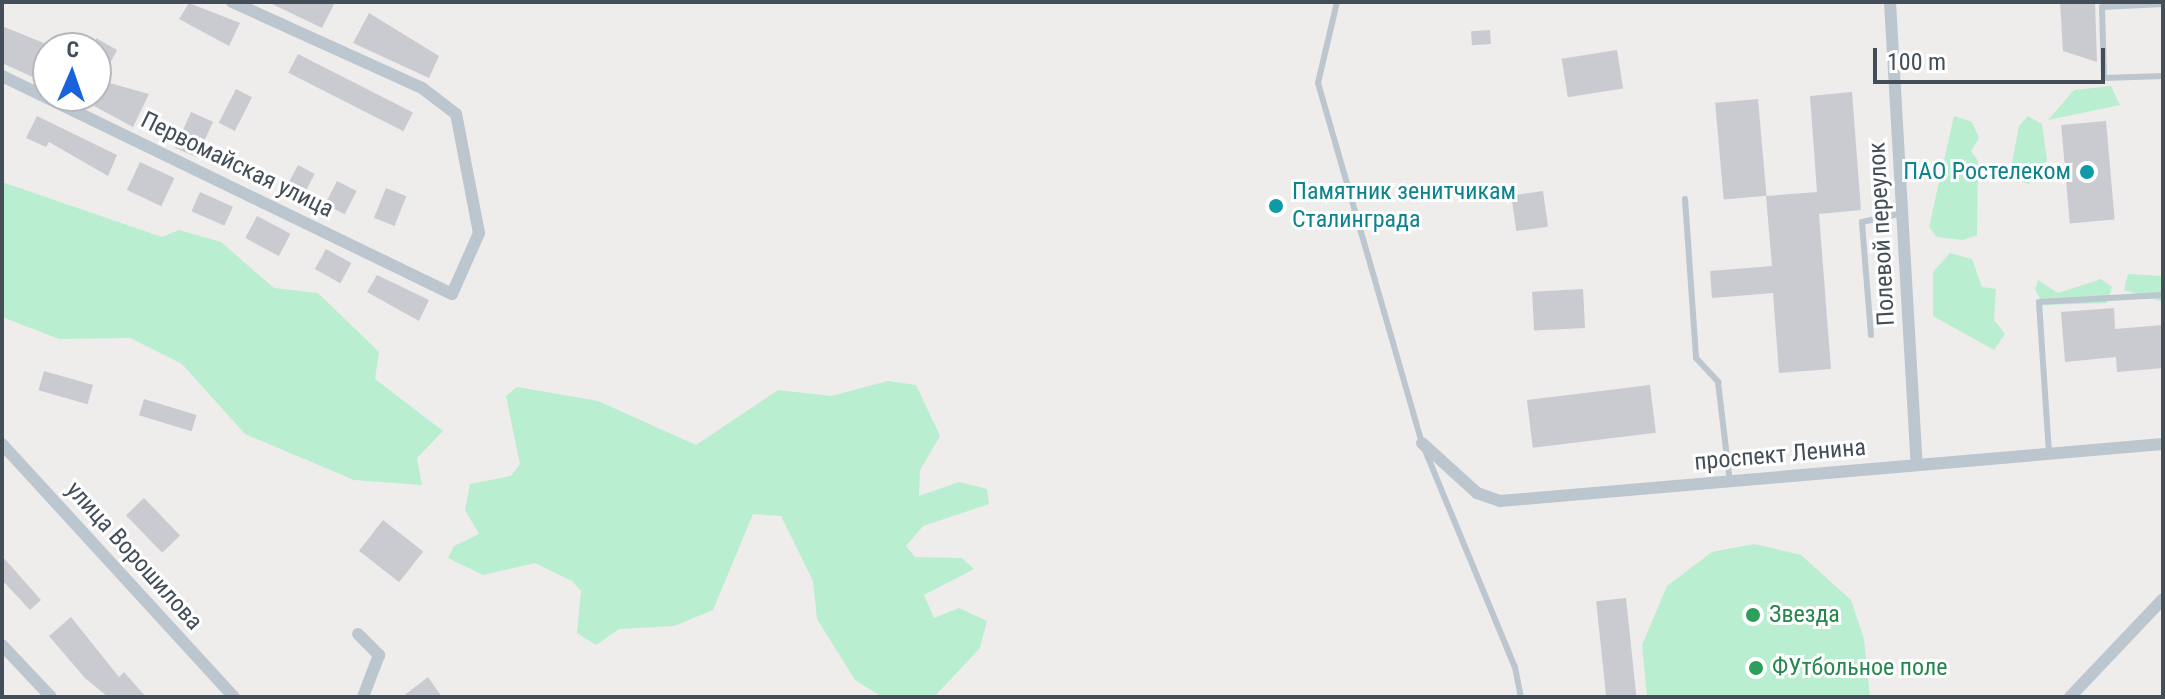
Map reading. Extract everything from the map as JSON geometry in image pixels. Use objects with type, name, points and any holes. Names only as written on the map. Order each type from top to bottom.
[{"type":"street","name":"Первомайская улица","points":[[2,76],[452,294],[479,233],[456,114],[422,88],[232,2]]},
{"type":"street","name":"Полевой переулок","points":[[1890,2],[1917,464]]},
{"type":"street","name":"проспект Ленина","points":[[1422,443],[1477,493],[1500,501],[2163,444]]},
{"type":"street","name":"улица Ворошилова","points":[[2,444],[234,697]]},
{"type":"street","points":[[2070,697],[2163,599]]},
{"type":"street","points":[[358,634],[379,655],[363,697]]},
{"type":"street","points":[[2,645],[51,697]]},
{"type":"lane","points":[[1337,2],[1318,83],[1422,443],[1515,667],[1521,697]]},
{"type":"lane","points":[[2163,4],[2102,7],[2104,78],[2163,76]]},
{"type":"lane","points":[[1685,199],[1696,358],[1718,382],[1730,482]]},
{"type":"lane","points":[[1871,335],[1862,222],[1903,213]]},
{"type":"lane","points":[[2049,453],[2039,302],[2163,295]]},
{"type":"green space","points":[[2111,86],[2120,105],[2048,120],[2074,90]]},
{"type":"green space","points":[[1954,116],[1972,122],[1979,138],[1971,151],[1978,161],[1977,235],[1963,240],[1937,237],[1929,227]]},
{"type":"green space","points":[[2028,116],[2042,124],[2047,160],[2029,184],[2009,178],[2019,126]]},
{"type":"green space","points":[[2,182],[162,237],[179,230],[221,242],[274,288],[318,293],[379,352],[375,379],[443,431],[417,458],[422,485],[354,480],[245,434],[182,364],[130,338],[59,339],[2,317]]},
{"type":"green space","points":[[1950,253],[1972,259],[1982,287],[1996,289],[1994,320],[2005,334],[1994,350],[1933,316],[1933,272]]},
{"type":"green space","points":[[2128,274],[2163,276],[2163,302],[2124,290]]},
{"type":"green space","points":[[2101,279],[2112,287],[2107,303],[2043,305],[2035,289],[2038,280],[2058,293]]},
{"type":"green space","points":[[888,381],[916,385],[940,436],[920,470],[919,496],[959,482],[987,489],[989,504],[923,526],[906,546],[915,557],[962,558],[974,569],[924,595],[934,618],[959,608],[987,621],[980,648],[934,697],[882,697],[855,680],[817,619],[813,581],[781,516],[753,514],[713,610],[674,626],[619,629],[596,645],[577,633],[581,591],[572,581],[535,563],[483,575],[448,558],[454,546],[479,534],[465,510],[470,484],[511,476],[520,464],[506,396],[517,387],[598,401],[696,445],[778,390],[831,396]]},
{"type":"green space","name":"Звезда","points":[[1754,544],[1801,555],[1851,600],[1864,639],[1870,697],[1647,697],[1642,645],[1667,586],[1712,552]]},
{"type":"building","points":[[268,2],[335,2],[322,28]]},
{"type":"building","points":[[2060,2],[2095,2],[2097,62],[2063,51]]},
{"type":"building","points":[[189,3],[240,23],[229,46],[179,19]]},
{"type":"building","points":[[369,13],[439,56],[429,78],[353,43]]},
{"type":"building","points":[[2,26],[32,38],[32,77],[2,63]]},
{"type":"building","points":[[1490,30],[1491,44],[1472,45],[1471,31]]},
{"type":"building","points":[[1617,50],[1623,89],[1568,97],[1562,59]]},
{"type":"building","points":[[298,54],[413,113],[403,131],[288,73]]},
{"type":"building","points":[[112,84],[149,94],[133,127],[105,112],[112,112]]},
{"type":"building","points":[[236,89],[252,97],[235,131],[219,123]]},
{"type":"building","points":[[1852,92],[1861,210],[1819,214],[1831,369],[1779,373],[1773,293],[1712,298],[1710,271],[1772,266],[1766,196],[1817,192],[1810,96]]},
{"type":"building","points":[[1758,99],[1766,196],[1724,199],[1715,103]]},
{"type":"building","points":[[191,112],[213,122],[197,157],[175,148]]},
{"type":"building","points":[[37,116],[117,155],[108,176],[49,142],[46,147],[26,138]]},
{"type":"building","name":"ПАО Ростелеком","points":[[2106,121],[2115,220],[2070,224],[2061,125]]},
{"type":"building","points":[[140,162],[174,178],[161,206],[127,190]]},
{"type":"building","points":[[298,165],[315,174],[303,197],[286,188]]},
{"type":"building","points":[[337,181],[357,191],[345,214],[325,204]]},
{"type":"building","points":[[386,188],[406,196],[394,226],[374,218]]},
{"type":"building","points":[[1543,191],[1548,227],[1516,231],[1511,195]]},
{"type":"building","points":[[200,192],[233,207],[224,226],[191,211]]},
{"type":"building","points":[[257,216],[291,234],[279,256],[245,238]]},
{"type":"building","points":[[326,249],[351,263],[340,283],[315,269]]},
{"type":"building","points":[[377,275],[429,300],[419,321],[367,292]]},
{"type":"building","points":[[1583,289],[1585,328],[1534,331],[1532,292]]},
{"type":"building","points":[[2114,308],[2115,329],[2163,325],[2163,368],[2117,372],[2116,357],[2065,362],[2061,312]]},
{"type":"building","points":[[44,371],[93,385],[88,404],[38,390]]},
{"type":"building","points":[[1650,385],[1656,433],[1533,448],[1527,400]]},
{"type":"building","points":[[144,399],[197,415],[192,431],[139,415]]},
{"type":"building","points":[[144,498],[180,535],[162,553],[126,515]]},
{"type":"building","points":[[383,520],[423,551],[399,582],[359,551]]},
{"type":"building","points":[[2,556],[41,600],[30,610],[2,580]]},
{"type":"building","points":[[1626,598],[1636,697],[1606,697],[1596,601]]},
{"type":"building","points":[[71,617],[119,677],[124,672],[146,697],[108,697],[85,678],[49,636]]},
{"type":"building","points":[[428,677],[442,697],[402,697]]},
{"type":"place","name":"ПАО Ростелеком","points":[[2087,172]]},
{"type":"place","name":"Памятник зенитчикам Сталинграда","points":[[1276,206]]},
{"type":"place","name":"Звезда","points":[[1753,615]]},
{"type":"place","name":"ФУтбольное поле","points":[[1756,668]]}]
